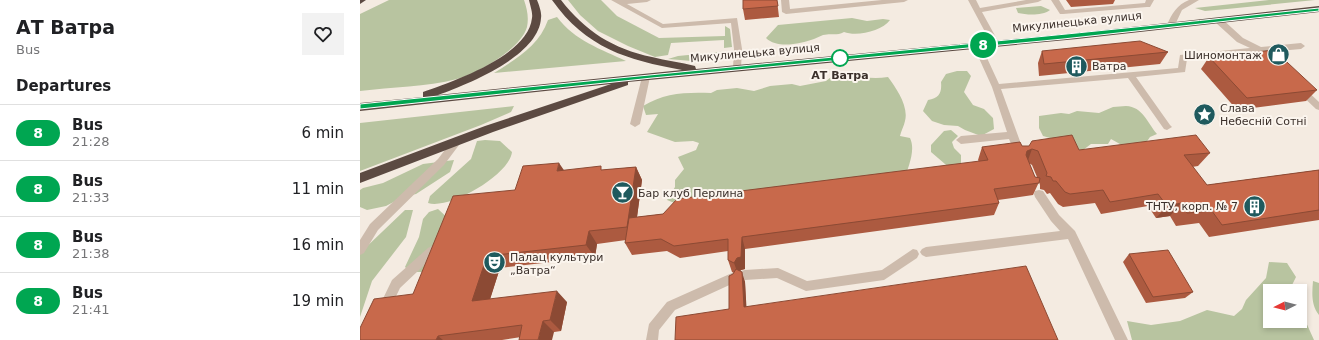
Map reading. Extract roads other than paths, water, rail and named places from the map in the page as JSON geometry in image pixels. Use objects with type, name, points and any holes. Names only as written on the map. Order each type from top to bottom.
[{"type":"highway","points":[[410,101],[474,77],[512,55],[525,44],[533,32],[538,16],[533,0]]},
{"type":"highway","points":[[556,0],[564,12],[576,24],[611,49],[644,60],[708,71]]},
{"type":"highway","name":"Микулинецька вулиця","points":[[360,107],[644,77],[995,44],[1319,9]]},
{"type":"highway","points":[[360,178],[457,141],[644,77]]},
{"type":"lane","points":[[617,1],[647,0]]},
{"type":"lane","points":[[785,0],[786,12],[904,0]]},
{"type":"lane","points":[[972,0],[995,44]]},
{"type":"lane","points":[[978,11],[1038,0]]},
{"type":"lane","points":[[1055,0],[1063,12],[1147,5],[1150,0]]},
{"type":"lane","points":[[1171,25],[1178,3],[1195,0]]},
{"type":"lane","points":[[617,1],[662,26],[734,20],[738,49],[737,68]]},
{"type":"lane","points":[[1218,20],[1240,40],[1259,49],[1270,60]]},
{"type":"lane","points":[[977,45],[996,87],[1020,155]]},
{"type":"lane","points":[[996,87],[1182,70],[1183,57],[1301,46]]},
{"type":"lane","points":[[1130,75],[1167,127]]},
{"type":"lane","points":[[635,124],[644,77]]},
{"type":"lane","points":[[1292,81],[1319,107]]},
{"type":"lane","points":[[961,140],[1012,135]]},
{"type":"lane","points":[[360,250],[374,227],[441,162],[457,141]]},
{"type":"lane","points":[[1039,194],[1055,218],[1071,234],[1122,340]]},
{"type":"lane","points":[[926,252],[1071,234]]},
{"type":"lane","points":[[379,319],[396,284],[432,250]]},
{"type":"lane","points":[[745,275],[778,273],[806,286],[884,275],[913,254]]},
{"type":"lane","points":[[652,340],[653,328],[671,306],[732,278]]},
{"type":"place","name":"Шиномонтаж","points":[[1278,55]]},
{"type":"place","name":"АТ Ватра","points":[[840,58]]},
{"type":"place","name":"Ватра","points":[[1077,66]]},
{"type":"place","name":"Слава Небесній Сотні","points":[[1204,114]]},
{"type":"place","name":"Бар клуб Перлина","points":[[622,193]]},
{"type":"place","name":"ТНТУ, корп. № 7","points":[[1254,206]]},
{"type":"place","name":"Палац культури „Ватра“","points":[[495,263]]}]
